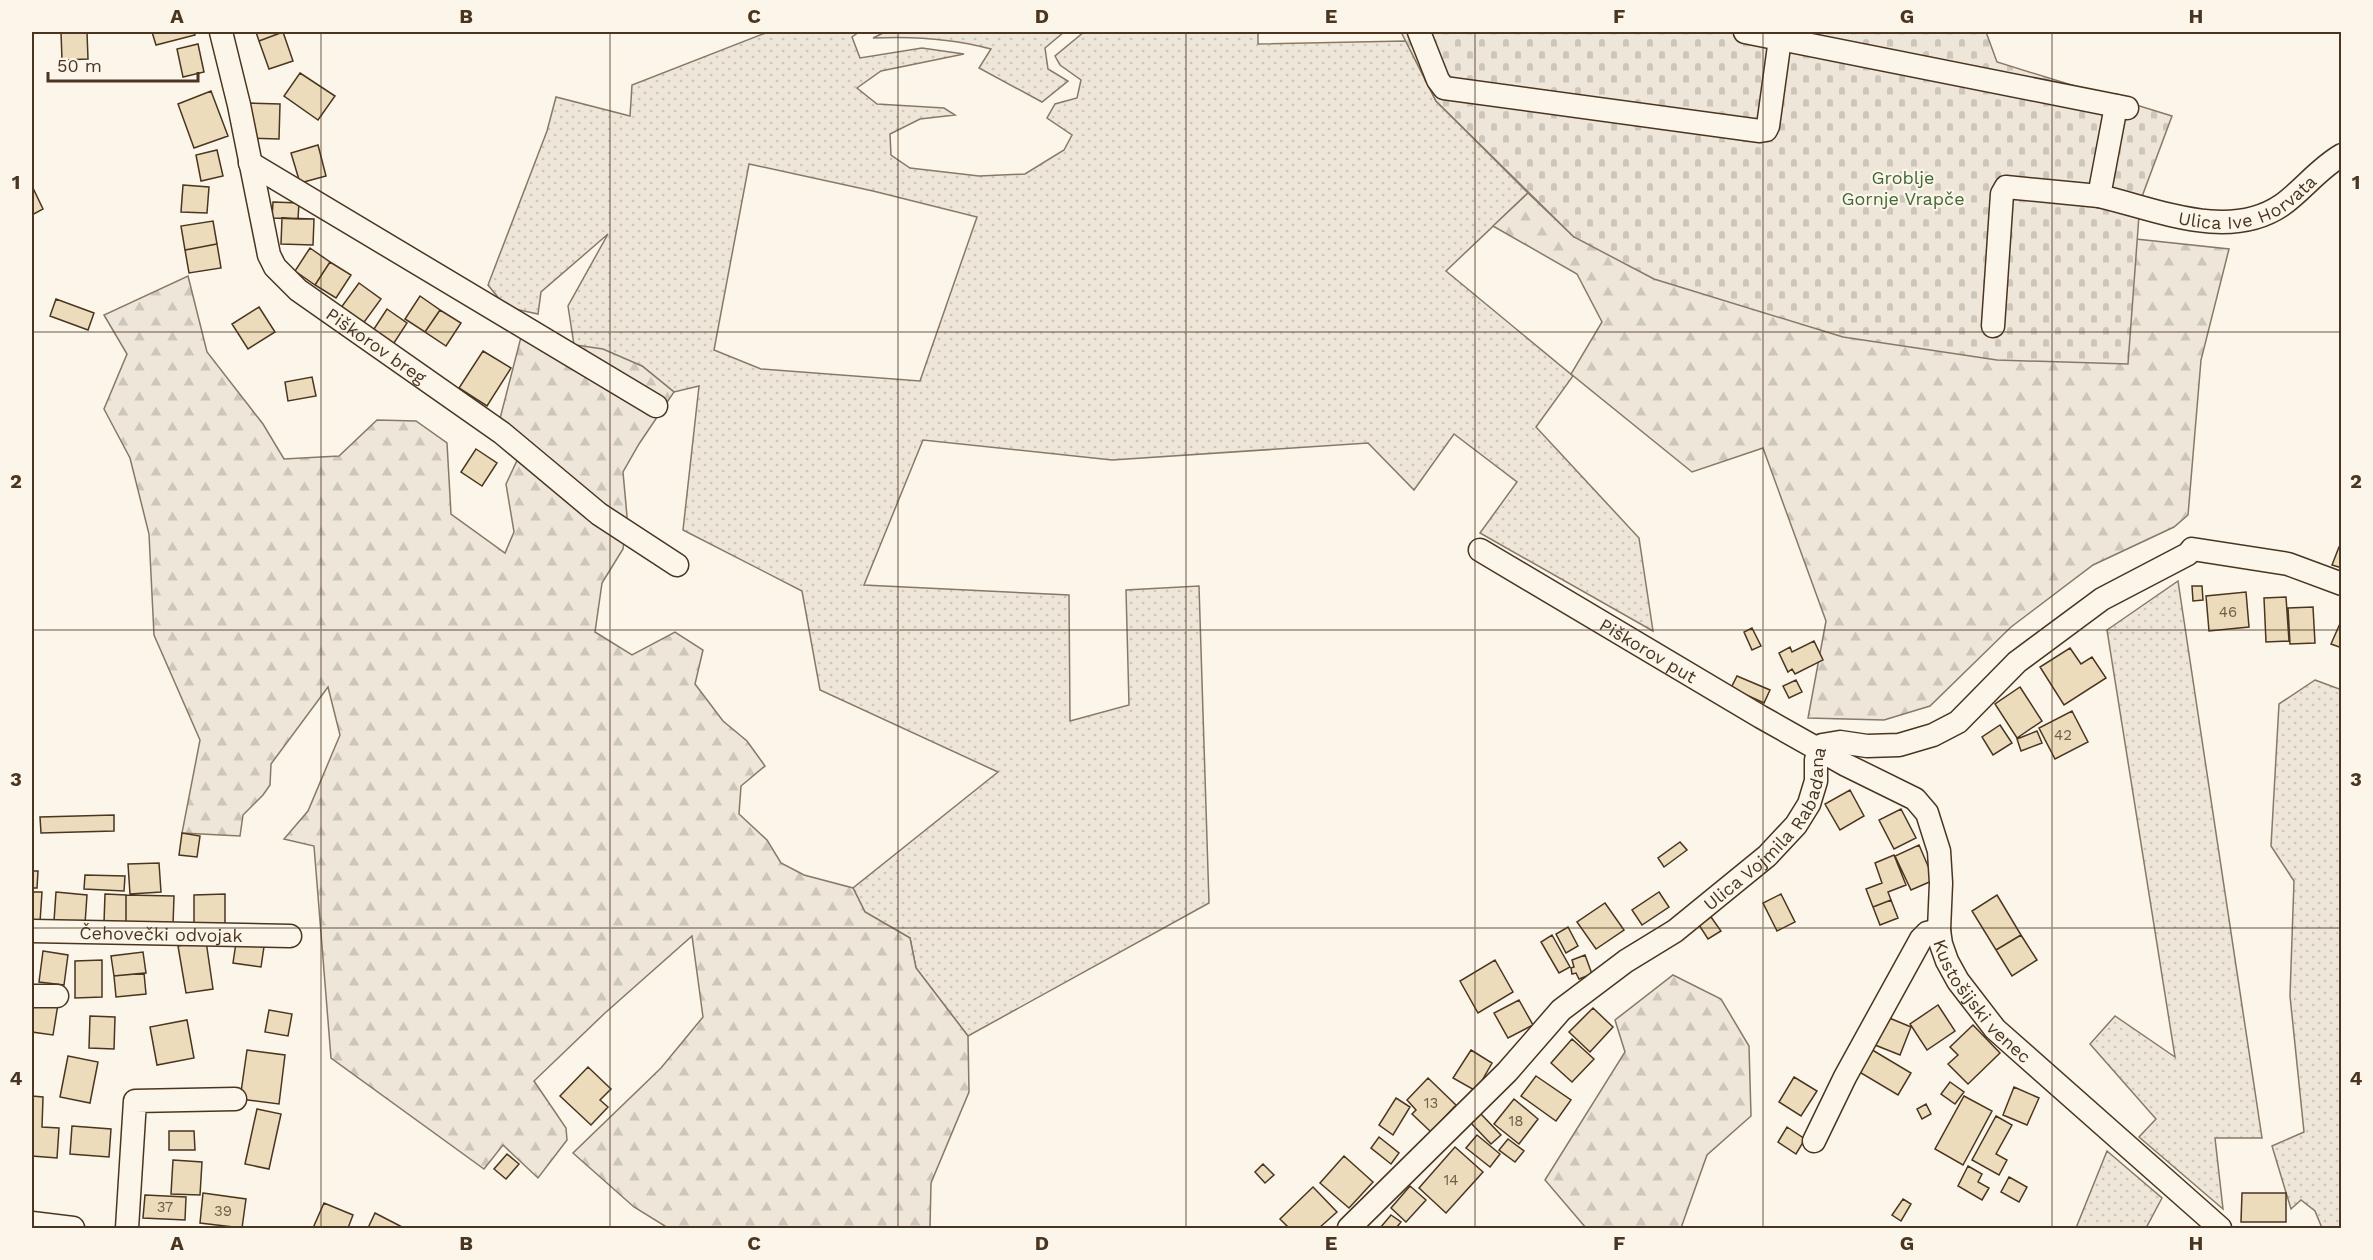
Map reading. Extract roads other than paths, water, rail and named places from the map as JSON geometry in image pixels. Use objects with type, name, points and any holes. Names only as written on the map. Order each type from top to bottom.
[{"type":"street","name":"Piškorov breg","points":[[220,32],[270,255],[275,267],[298,290],[502,433],[599,514],[677,565]]},
{"type":"street","points":[[1419,32],[1438,80],[1444,88],[1760,131],[1766,130],[1768,126],[1780,39]]},
{"type":"street","points":[[1745,32],[2122,107],[2099,196]]},
{"type":"street","name":"Ulica Ive Horvata","points":[[1993,326],[2002,194],[2006,187],[2099,196],[2205,222],[2240,222],[2282,205],[2326,164],[2342,154]]},
{"type":"street","points":[[250,163],[656,406]]},
{"type":"street","name":"Piškorov put","points":[[1480,549],[1819,749]]},
{"type":"street","name":"Ulica Vojmila Rabadana","points":[[1349,1228],[1507,1072],[1561,1010],[1626,961],[1675,931],[1767,856],[1796,825],[1809,804],[1816,781],[1816,760],[1819,749],[1830,742],[1867,746],[1899,745],[1933,735],[1958,722],[2017,662],[2083,613],[2102,599],[2188,554],[2192,549],[2288,564],[2342,584]]},
{"type":"street","name":"Kustošijski venec","points":[[1819,749],[1846,765],[1907,794],[1927,813],[1939,851],[1941,944],[1958,981],[1995,1029],[2220,1228]]},
{"type":"street","points":[[1814,1141],[1845,1077],[1921,939],[1927,933],[1939,930]]},
{"type":"street","name":"Čehovečki odvojak","points":[[32,931],[290,936]]},
{"type":"street","points":[[32,996],[57,996]]},
{"type":"street","points":[[127,1228],[135,1101],[235,1100]]},
{"type":"street","points":[[32,1223],[73,1228]]},
{"type":"park label","name":"Groblje Gornje Vrapče","points":[[1903,187]]}]
